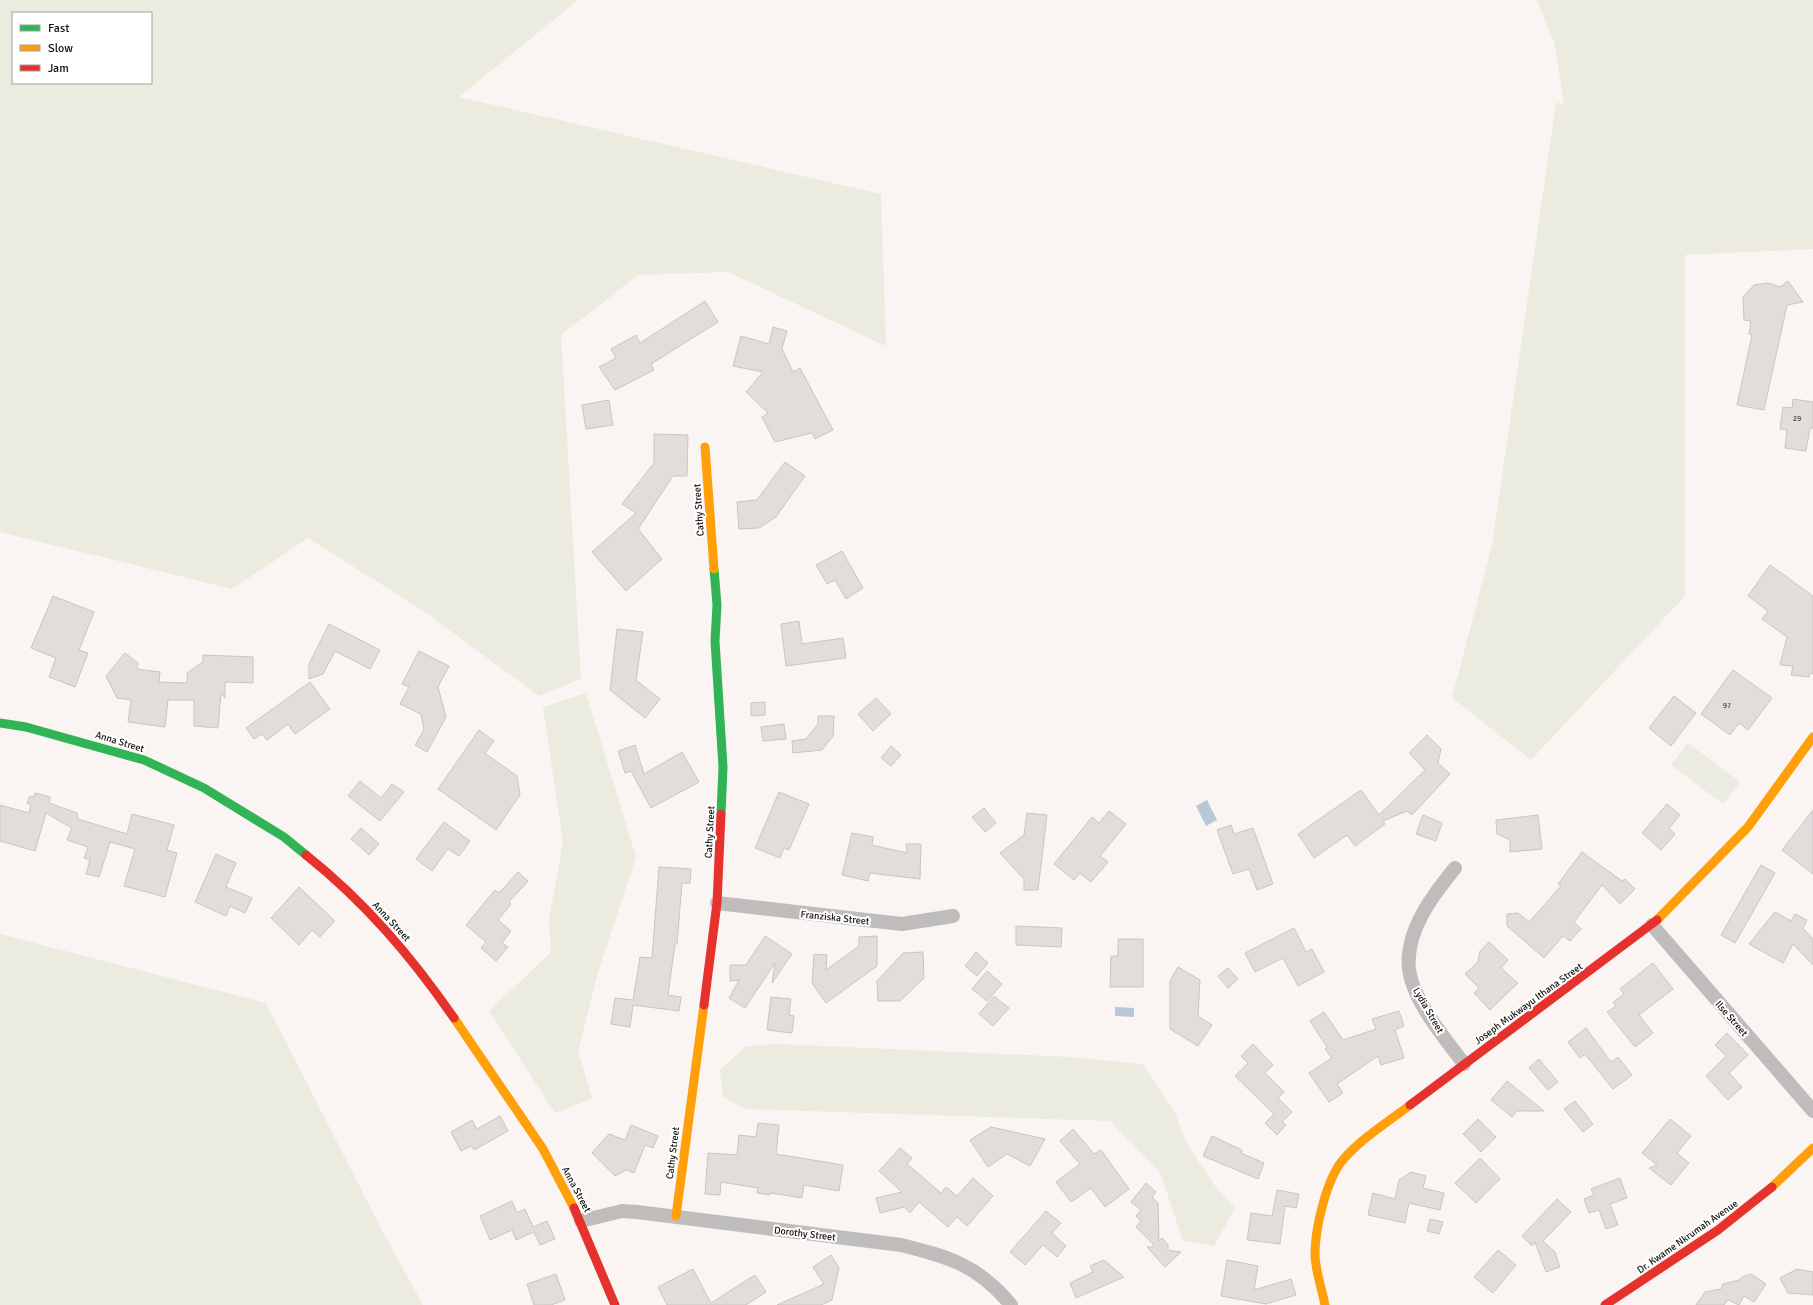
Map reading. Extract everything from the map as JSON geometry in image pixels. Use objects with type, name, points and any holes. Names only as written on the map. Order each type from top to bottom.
[{"type":"street","name":"Cathy Street","points":[[676,1216],[717,903],[724,767],[715,641],[716,605],[704,447]]},
{"type":"street","name":"Anna Street","points":[[0,723],[34,729],[144,760],[204,788],[284,837],[337,880],[388,931],[432,986],[543,1149],[581,1221],[615,1305]]},
{"type":"street","name":"Joseph Mukwayu Ithana Street","points":[[1324,1305],[1315,1255],[1319,1220],[1328,1188],[1341,1162],[1364,1140],[1652,925],[1687,891],[1748,827],[1813,737]]},
{"type":"street","name":"Lydia Street","points":[[1455,868],[1437,890],[1422,914],[1413,939],[1409,969],[1415,989],[1431,1018],[1464,1064]]},
{"type":"street","name":"Franziska Street","points":[[717,903],[902,924],[953,916]]},
{"type":"street","name":"Ilse Street","points":[[1652,925],[1813,1111]]},
{"type":"street","name":"Dr. Kwame Nkrumah Avenue","points":[[1605,1305],[1718,1230],[1768,1191],[1813,1148]]},
{"type":"street","name":"Dorothy Street","points":[[581,1221],[622,1211],[676,1216],[900,1245],[934,1253],[963,1264],[997,1288],[1011,1305]]},
{"type":"shaded area","points":[[0,0],[578,0],[459,97],[881,194],[886,346],[728,272],[638,275],[561,335],[581,679],[539,696],[425,612],[308,538],[232,589],[0,532]]},
{"type":"shaded area","points":[[1537,0],[1813,0],[1813,249],[1685,255],[1685,596],[1531,760],[1452,698],[1492,545],[1556,103],[1564,103],[1554,42]]},
{"type":"shaded area","points":[[586,693],[636,857],[599,969],[578,1051],[592,1099],[555,1113],[489,1011],[551,952],[549,920],[563,842],[543,707]]},
{"type":"shaded area","points":[[1688,743],[1740,782],[1723,804],[1671,765]]},
{"type":"shaded area","points":[[0,934],[266,1003],[384,1234],[423,1305],[0,1305]]},
{"type":"shaded area","points":[[778,1044],[1070,1057],[1143,1064],[1175,1113],[1187,1144],[1215,1186],[1235,1208],[1214,1246],[1183,1241],[1160,1172],[1110,1121],[745,1109],[723,1097],[720,1070],[746,1046]]},
{"type":"water","points":[[1207,800],[1217,820],[1206,826],[1196,806]]},
{"type":"water","points":[[1115,1007],[1134,1008],[1134,1017],[1115,1016]]},
{"type":"building","points":[[1788,281],[1803,302],[1787,305],[1764,410],[1737,405],[1752,335],[1749,334],[1751,321],[1744,320],[1743,297],[1754,285],[1768,283],[1780,287]]},
{"type":"building","points":[[705,301],[718,322],[651,364],[654,370],[615,390],[599,367],[616,358],[611,349],[636,335],[640,343]]},
{"type":"building","points":[[773,327],[787,331],[782,349],[793,372],[800,368],[833,430],[815,439],[812,433],[775,442],[762,417],[768,413],[746,392],[763,372],[733,366],[741,336],[769,344]]},
{"type":"building","points":[[1793,399],[1813,402],[1813,428],[1810,428],[1806,451],[1785,448],[1787,430],[1780,429],[1783,407],[1792,408]]},
{"type":"building","points":[[609,400],[613,425],[586,429],[582,405]]},
{"type":"building","points":[[654,434],[688,435],[687,476],[673,476],[638,529],[662,559],[626,591],[592,552],[636,513],[622,504],[654,463]]},
{"type":"building","points":[[785,462],[805,476],[776,517],[759,528],[739,529],[737,502],[757,500]]},
{"type":"building","points":[[842,551],[863,588],[846,599],[835,580],[827,584],[816,565]]},
{"type":"building","points":[[1770,565],[1813,596],[1813,674],[1810,673],[1809,677],[1791,675],[1793,666],[1780,665],[1787,637],[1762,619],[1768,611],[1748,596]]},
{"type":"building","points":[[53,596],[94,612],[79,650],[88,653],[75,687],[49,677],[56,658],[31,648]]},
{"type":"building","points":[[799,621],[802,644],[843,638],[846,658],[786,666],[781,624]]},
{"type":"building","points":[[329,624],[380,650],[370,669],[335,651],[323,674],[309,679],[309,664]]},
{"type":"building","points":[[617,629],[643,632],[636,680],[660,699],[645,718],[610,690]]},
{"type":"building","points":[[419,651],[449,666],[438,687],[446,717],[427,752],[415,745],[424,730],[421,714],[400,704],[409,687],[402,684]]},
{"type":"building","points":[[125,653],[138,663],[137,669],[160,672],[159,682],[187,683],[187,673],[203,662],[203,655],[253,657],[253,683],[225,682],[225,698],[221,693],[218,728],[194,726],[194,700],[168,700],[165,727],[128,722],[131,700],[117,698],[106,676]]},
{"type":"building","points":[[1733,670],[1772,698],[1748,730],[1739,723],[1730,735],[1701,714]]},
{"type":"building","points":[[310,682],[330,709],[295,734],[288,724],[267,740],[262,734],[254,739],[246,728]]},
{"type":"building","points":[[1674,696],[1696,713],[1671,746],[1649,728]]},
{"type":"building","points":[[876,698],[891,714],[873,731],[858,714]]},
{"type":"building","points":[[765,702],[765,715],[751,716],[751,703]]},
{"type":"building","points":[[818,716],[834,716],[833,736],[822,750],[793,753],[792,741],[806,739],[818,724]]},
{"type":"building","points":[[784,724],[786,739],[763,741],[761,727]]},
{"type":"building","points":[[479,730],[494,741],[485,753],[517,776],[520,795],[496,830],[438,789]]},
{"type":"building","points":[[1427,735],[1441,749],[1438,763],[1450,774],[1412,815],[1407,811],[1383,821],[1385,824],[1355,846],[1347,835],[1314,858],[1298,834],[1361,790],[1379,815],[1425,770],[1409,753]]},
{"type":"building","points":[[635,745],[644,774],[682,752],[699,782],[651,808],[631,771],[625,773],[618,751]]},
{"type":"building","points":[[891,746],[901,755],[891,766],[881,758]]},
{"type":"building","points":[[360,781],[381,798],[392,784],[404,792],[380,821],[348,796]]},
{"type":"building","points":[[779,792],[809,804],[789,850],[784,848],[780,858],[755,848]]},
{"type":"building","points":[[35,793],[50,797],[49,803],[77,813],[78,819],[127,834],[132,814],[174,825],[167,850],[177,853],[165,897],[124,886],[135,849],[110,842],[99,877],[86,874],[90,860],[84,858],[88,847],[67,840],[72,828],[46,813],[35,851],[0,841],[0,805],[29,813],[31,805],[27,803],[30,796],[34,797]]},
{"type":"building","points":[[1667,804],[1680,815],[1669,828],[1675,834],[1661,850],[1642,833]]},
{"type":"building","points":[[984,808],[996,823],[985,832],[972,817]]},
{"type":"building","points":[[1813,810],[1813,874],[1782,850]]},
{"type":"building","points":[[1109,811],[1126,824],[1100,856],[1108,862],[1091,882],[1080,873],[1074,880],[1054,864],[1092,817],[1099,823]]},
{"type":"building","points":[[1027,813],[1047,815],[1038,890],[1024,890],[1024,879],[1000,853],[1024,835]]},
{"type":"building","points":[[1423,815],[1442,823],[1436,841],[1416,834]]},
{"type":"building","points":[[1538,815],[1542,849],[1510,852],[1510,840],[1497,834],[1496,820]]},
{"type":"building","points":[[444,822],[470,841],[459,856],[448,849],[432,871],[416,859]]},
{"type":"building","points":[[1231,825],[1234,834],[1253,828],[1273,884],[1257,890],[1249,869],[1233,874],[1217,830]]},
{"type":"building","points":[[361,828],[379,844],[369,855],[351,839]]},
{"type":"building","points":[[852,833],[873,837],[872,845],[907,853],[906,844],[921,844],[920,879],[870,873],[868,881],[842,875]]},
{"type":"building","points":[[1582,852],[1622,881],[1625,879],[1635,889],[1620,904],[1602,885],[1574,922],[1581,929],[1570,941],[1563,936],[1544,958],[1507,926],[1507,914],[1518,913],[1529,922],[1561,886],[1558,884]]},
{"type":"building","points":[[216,854],[236,863],[226,887],[252,898],[245,913],[230,906],[226,916],[195,902]]},
{"type":"building","points":[[1761,865],[1775,873],[1735,943],[1721,935]]},
{"type":"building","points":[[659,867],[691,869],[690,883],[682,883],[677,944],[675,944],[668,995],[681,997],[679,1011],[633,1005],[630,1027],[611,1024],[615,998],[633,1000],[640,957],[652,958]]},
{"type":"building","points":[[518,872],[528,881],[509,902],[511,904],[498,920],[511,931],[502,943],[508,947],[496,961],[481,948],[486,942],[466,925],[495,890],[499,893]]},
{"type":"building","points":[[299,887],[335,921],[320,937],[312,930],[299,945],[271,918]]},
{"type":"building","points":[[1775,912],[1791,921],[1795,914],[1807,920],[1803,928],[1813,939],[1813,965],[1793,944],[1783,963],[1749,944]]},
{"type":"building","points":[[1016,926],[1062,928],[1061,947],[1016,945]]},
{"type":"building","points":[[1294,928],[1306,952],[1312,949],[1324,972],[1298,986],[1283,958],[1255,972],[1245,953]]},
{"type":"building","points":[[765,936],[792,954],[772,983],[775,963],[745,1008],[729,998],[739,980],[730,981],[730,965],[746,965]]},
{"type":"building","points":[[877,936],[877,966],[826,1003],[812,983],[814,954],[827,955],[826,970],[859,946],[859,937]]},
{"type":"building","points":[[1118,939],[1143,939],[1143,987],[1110,987],[1111,956],[1118,956]]},
{"type":"building","points":[[1489,942],[1508,960],[1501,968],[1518,983],[1490,1010],[1474,993],[1479,988],[1465,974],[1478,962],[1480,951]]},
{"type":"building","points":[[923,952],[924,978],[900,1001],[878,1001],[877,981],[903,953]]},
{"type":"building","points":[[976,952],[988,963],[977,976],[965,966]]},
{"type":"building","points":[[1653,963],[1673,989],[1639,1015],[1653,1033],[1635,1047],[1607,1012],[1616,1006],[1613,1002],[1624,994],[1620,989]]},
{"type":"building","points":[[1178,967],[1200,980],[1198,1016],[1212,1025],[1198,1046],[1170,1029],[1170,981]]},
{"type":"building","points":[[1228,968],[1238,979],[1228,988],[1218,976]]},
{"type":"building","points":[[987,971],[1002,984],[987,1001],[972,989]]},
{"type":"building","points":[[994,996],[1009,1008],[993,1026],[979,1014]]},
{"type":"building","points":[[771,997],[791,999],[789,1015],[794,1016],[792,1033],[767,1030]]},
{"type":"building","points":[[1399,1011],[1404,1026],[1395,1030],[1404,1058],[1381,1065],[1378,1056],[1337,1084],[1343,1093],[1329,1102],[1309,1073],[1332,1058],[1325,1049],[1327,1047],[1310,1021],[1324,1012],[1343,1040],[1376,1029],[1372,1019]]},
{"type":"building","points":[[1586,1028],[1611,1062],[1618,1057],[1632,1075],[1613,1089],[1585,1054],[1580,1058],[1568,1042]]},
{"type":"building","points":[[1727,1033],[1748,1055],[1729,1073],[1742,1087],[1728,1100],[1706,1076],[1726,1056],[1715,1045]]},
{"type":"building","points":[[1253,1044],[1273,1065],[1265,1073],[1284,1092],[1278,1098],[1292,1112],[1282,1122],[1286,1125],[1277,1135],[1265,1123],[1274,1114],[1235,1076],[1248,1063],[1241,1056]]},
{"type":"building","points":[[1539,1059],[1558,1082],[1548,1090],[1529,1068]]},
{"type":"building","points":[[1507,1081],[1544,1111],[1517,1111],[1512,1117],[1491,1100]]},
{"type":"building","points":[[1575,1101],[1593,1124],[1583,1132],[1564,1109]]},
{"type":"building","points":[[500,1116],[508,1131],[474,1150],[471,1146],[461,1151],[451,1132],[472,1120],[477,1129]]},
{"type":"building","points":[[1478,1119],[1496,1137],[1481,1152],[1463,1134]]},
{"type":"building","points":[[1670,1119],[1691,1136],[1677,1153],[1689,1163],[1671,1185],[1649,1168],[1657,1165],[1642,1153]]},
{"type":"building","points":[[758,1123],[779,1125],[776,1154],[843,1165],[839,1191],[804,1185],[802,1198],[770,1193],[769,1195],[757,1193],[758,1188],[721,1182],[720,1195],[705,1194],[708,1153],[737,1155],[739,1135],[756,1137]]},
{"type":"building","points":[[631,1125],[658,1136],[653,1148],[645,1145],[634,1173],[626,1170],[615,1176],[592,1153],[609,1134],[625,1140]]},
{"type":"building","points":[[991,1127],[1045,1139],[1030,1166],[1007,1154],[988,1167],[970,1140]]},
{"type":"building","points":[[1073,1129],[1094,1154],[1101,1150],[1129,1189],[1105,1207],[1091,1188],[1071,1202],[1056,1182],[1080,1164],[1060,1141]]},
{"type":"building","points":[[1212,1136],[1242,1150],[1241,1153],[1264,1163],[1258,1179],[1203,1156]]},
{"type":"building","points":[[900,1148],[912,1158],[907,1164],[941,1193],[946,1187],[957,1196],[973,1178],[993,1196],[967,1226],[957,1217],[948,1227],[919,1202],[910,1213],[904,1207],[880,1213],[876,1198],[902,1192],[879,1171]]},
{"type":"building","points":[[1480,1158],[1500,1179],[1476,1203],[1455,1183]]},
{"type":"building","points":[[1411,1172],[1426,1176],[1423,1188],[1444,1193],[1440,1210],[1409,1203],[1405,1223],[1368,1215],[1373,1193],[1395,1199],[1399,1180]]},
{"type":"building","points":[[1620,1178],[1627,1198],[1610,1204],[1618,1225],[1606,1229],[1599,1210],[1589,1213],[1584,1199],[1594,1195],[1591,1189]]},
{"type":"building","points":[[1146,1183],[1156,1192],[1152,1197],[1158,1203],[1159,1241],[1162,1238],[1168,1245],[1168,1250],[1181,1252],[1165,1267],[1147,1247],[1152,1247],[1154,1245],[1136,1227],[1141,1221],[1136,1216],[1141,1210],[1131,1202]]},
{"type":"building","points":[[1277,1190],[1299,1194],[1296,1208],[1285,1206],[1280,1244],[1247,1240],[1251,1213],[1272,1216]]},
{"type":"building","points":[[1557,1199],[1571,1212],[1543,1241],[1555,1252],[1560,1267],[1546,1272],[1535,1242],[1532,1246],[1522,1236]]},
{"type":"building","points":[[512,1201],[517,1213],[525,1209],[533,1227],[547,1221],[555,1239],[540,1245],[534,1232],[516,1240],[512,1230],[490,1240],[480,1216]]},
{"type":"building","points":[[1046,1211],[1061,1223],[1052,1233],[1066,1246],[1057,1257],[1043,1245],[1025,1265],[1010,1252]]},
{"type":"building","points":[[1430,1219],[1443,1222],[1439,1234],[1427,1231]]},
{"type":"building","points":[[1498,1250],[1516,1265],[1493,1293],[1474,1277]]},
{"type":"building","points":[[831,1255],[839,1268],[832,1300],[821,1305],[777,1305],[824,1284],[813,1267]]},
{"type":"building","points":[[1104,1260],[1124,1277],[1076,1298],[1070,1283],[1093,1272],[1090,1266]]},
{"type":"building","points":[[1227,1260],[1258,1266],[1254,1290],[1291,1279],[1296,1295],[1266,1304],[1221,1296]]},
{"type":"building","points":[[693,1269],[711,1303],[755,1275],[766,1292],[746,1305],[667,1305],[658,1287]]},
{"type":"building","points":[[1797,1269],[1813,1272],[1813,1295],[1788,1293],[1780,1278]]},
{"type":"building","points":[[556,1274],[565,1300],[551,1305],[534,1305],[527,1284]]},
{"type":"building","points":[[1751,1274],[1766,1284],[1754,1302],[1744,1296],[1739,1305],[1728,1300],[1724,1305],[1696,1305],[1705,1292],[1721,1289],[1723,1284],[1739,1280],[1742,1277]]},
{"type":"traffic: fast","points":[[714,569],[717,605],[715,641],[723,767],[721,814]]},
{"type":"traffic: fast","points":[[0,723],[26,727],[144,760],[204,788],[284,837],[306,855]]},
{"type":"traffic: slow","points":[[705,447],[714,569]]},
{"type":"traffic: slow","points":[[1657,920],[1748,827],[1813,737]]},
{"type":"traffic: slow","points":[[676,1216],[704,1005]]},
{"type":"traffic: slow","points":[[454,1018],[543,1149],[574,1208]]},
{"type":"traffic: slow","points":[[1325,1305],[1317,1273],[1315,1254],[1319,1219],[1331,1180],[1336,1170],[1349,1153],[1410,1105]]},
{"type":"traffic: slow","points":[[1772,1187],[1813,1148]]},
{"type":"traffic: jam","points":[[704,1005],[717,903],[721,814]]},
{"type":"traffic: jam","points":[[306,855],[328,873],[386,931],[421,973],[454,1018]]},
{"type":"traffic: jam","points":[[1410,1105],[1657,920]]},
{"type":"traffic: jam","points":[[1605,1305],[1718,1230],[1772,1187]]},
{"type":"traffic: jam","points":[[574,1208],[615,1305]]}]
